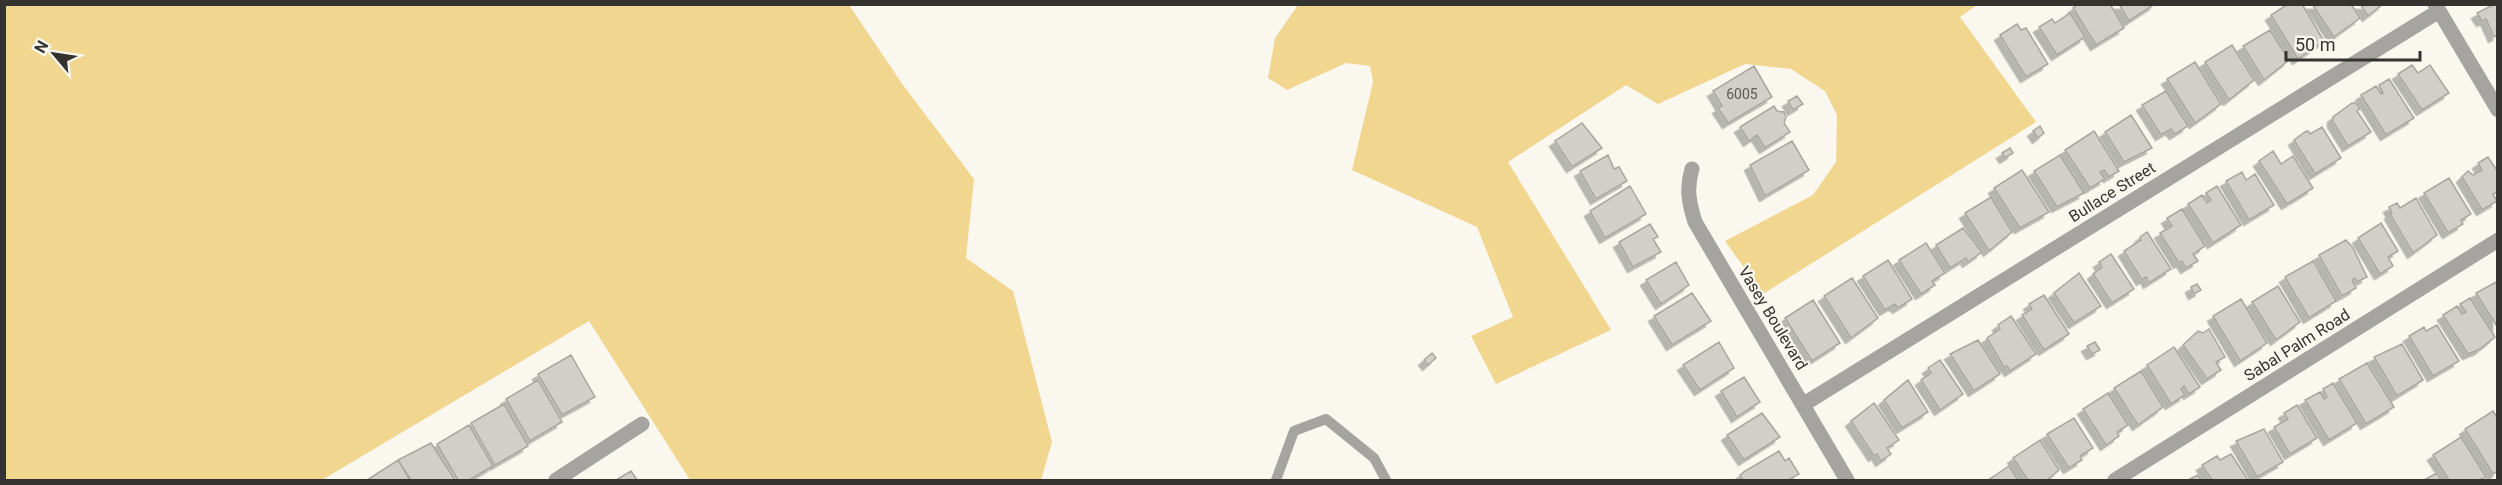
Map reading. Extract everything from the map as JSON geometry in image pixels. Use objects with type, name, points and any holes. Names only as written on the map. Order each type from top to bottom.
[{"type":"street","points":[[2437,8],[2498,110]]},
{"type":"street","name":"Bullace Street","points":[[1804,404],[2437,8]]},
{"type":"street","name":"Vasey Boulevard","points":[[1692,169],[1688,181],[1689,202],[1695,222],[1847,480]]},
{"type":"street","name":"Sabal Palm Road","points":[[2115,480],[2498,240]]},
{"type":"street","points":[[556,480],[642,424]]},
{"type":"lane","points":[[1276,480],[1294,431],[1326,419],[1374,458],[1386,480]]},
{"type":"shaded area","points":[[4,5],[849,5],[903,85],[974,179],[966,258],[1013,291],[1052,442],[1041,480],[690,480],[589,321],[322,480],[5,480]]},
{"type":"shaded area","points":[[1298,5],[1977,5],[1960,17],[2036,122],[1763,294],[1725,241],[1813,195],[1836,162],[1837,115],[1825,91],[1791,69],[1745,64],[1658,104],[1626,85],[1508,162],[1611,330],[1496,384],[1471,336],[1513,317],[1477,227],[1352,170],[1373,82],[1370,66],[1346,63],[1287,90],[1268,78],[1275,38]]},
{"type":"building","points":[[2079,4],[2110,4],[2124,28],[2096,45],[2073,8]]},
{"type":"building","points":[[2119,4],[2155,4],[2129,21]]},
{"type":"building","points":[[2288,4],[2302,4],[2324,41],[2298,59],[2271,15]]},
{"type":"building","points":[[2312,4],[2351,4],[2360,18],[2334,37]]},
{"type":"building","points":[[2360,4],[2383,4],[2368,16]]},
{"type":"building","points":[[2498,4],[2498,35],[2494,37],[2486,19],[2482,21],[2477,13]]},
{"type":"building","points":[[2070,13],[2085,37],[2057,55],[2039,27],[2052,19],[2055,23]]},
{"type":"building","points":[[2017,24],[2021,30],[2026,28],[2048,64],[2026,77],[2000,35]]},
{"type":"building","points":[[2270,30],[2289,60],[2264,80],[2243,46]]},
{"type":"building","points":[[2232,45],[2254,80],[2229,100],[2205,62]]},
{"type":"building","points":[[2195,62],[2221,104],[2195,123],[2167,79]]},
{"type":"building","points":[[2412,65],[2418,73],[2430,65],[2449,93],[2422,110],[2398,74]]},
{"type":"building","points":[[1754,66],[1772,97],[1728,123],[1718,108],[1722,106],[1713,91]]},
{"type":"building","points":[[2389,79],[2414,118],[2386,135],[2361,95],[2376,86],[2381,94],[2383,93],[2379,85]]},
{"type":"building","points":[[2166,91],[2188,126],[2175,134],[2171,129],[2161,135],[2142,105]]},
{"type":"building","points":[[1797,96],[1803,104],[1793,110],[1788,101]]},
{"type":"building","points":[[2352,103],[2356,103],[2360,109],[2357,111],[2371,132],[2348,146],[2333,122],[2333,117]]},
{"type":"building","points":[[1774,106],[1777,111],[1784,112],[1786,117],[1784,123],[1790,132],[1765,148],[1757,135],[1749,141],[1740,127]]},
{"type":"building","points":[[2131,115],[2152,148],[2124,162],[2105,132]]},
{"type":"building","points":[[1582,123],[1602,148],[1572,167],[1555,141]]},
{"type":"building","points":[[2040,126],[2044,133],[2038,138],[2033,131]]},
{"type":"building","points":[[2322,127],[2341,158],[2315,174],[2294,140],[2305,132],[2308,131],[2310,134]]},
{"type":"building","points":[[2094,131],[2119,171],[2109,177],[2104,170],[2100,172],[2105,179],[2090,188],[2065,150]]},
{"type":"building","points":[[1792,141],[1809,170],[1765,196],[1750,165]]},
{"type":"building","points":[[2010,148],[2013,153],[2005,158],[2002,153]]},
{"type":"building","points":[[2273,151],[2281,164],[2293,156],[2313,188],[2287,204],[2259,161]]},
{"type":"building","points":[[1608,155],[1614,169],[1619,167],[1627,181],[1596,199],[1580,171]]},
{"type":"building","points":[[2060,155],[2084,193],[2057,207],[2034,171]]},
{"type":"building","points":[[2488,157],[2498,172],[2498,196],[2496,193],[2493,194],[2497,201],[2482,210],[2462,177],[2468,171],[2473,175],[2482,170],[2478,163]]},
{"type":"building","points":[[2022,170],[2049,212],[2020,228],[1994,188]]},
{"type":"building","points":[[2242,172],[2246,180],[2255,174],[2274,205],[2249,220],[2226,181]]},
{"type":"building","points":[[2449,178],[2471,214],[2461,220],[2463,224],[2448,233],[2424,193]]},
{"type":"building","points":[[1630,186],[1646,214],[1605,238],[1590,211]]},
{"type":"building","points":[[2217,186],[2241,225],[2213,243],[2188,204],[2202,195],[2207,203],[2211,200],[2206,193]]},
{"type":"building","points":[[1991,197],[2012,232],[1989,251],[1965,213]]},
{"type":"building","points":[[2416,198],[2437,235],[2413,253],[2390,214],[2392,213],[2389,207],[2397,203],[2400,208]]},
{"type":"building","points":[[2182,209],[2205,246],[2193,254],[2198,261],[2186,268],[2182,261],[2179,263],[2160,233],[2172,226],[2167,218]]},
{"type":"building","points":[[2381,223],[2398,251],[2388,257],[2393,266],[2380,274],[2358,238]]},
{"type":"building","points":[[1650,224],[1658,237],[1653,239],[1661,252],[1633,267],[1619,242]]},
{"type":"building","points":[[1963,228],[1982,252],[1968,262],[1966,258],[1950,268],[1936,245]]},
{"type":"building","points":[[2147,232],[2171,269],[2149,283],[2146,277],[2142,280],[2124,251],[2141,240],[2140,237]]},
{"type":"building","points":[[2346,240],[2353,248],[2367,277],[2357,282],[2355,278],[2352,280],[2356,288],[2342,296],[2319,255]]},
{"type":"building","points":[[1926,243],[1945,273],[1932,281],[1935,285],[1921,294],[1899,260]]},
{"type":"building","points":[[2111,254],[2134,289],[2112,303],[2093,274],[2102,267],[2099,262]]},
{"type":"building","points":[[1888,260],[1912,299],[1898,308],[1895,304],[1885,310],[1863,276]]},
{"type":"building","points":[[2313,261],[2336,301],[2309,318],[2285,277]]},
{"type":"building","points":[[1676,262],[1689,285],[1661,304],[1646,280]]},
{"type":"building","points":[[2079,273],[2101,306],[2074,323],[2054,293]]},
{"type":"building","points":[[1852,278],[1878,318],[1851,338],[1824,296]]},
{"type":"building","points":[[2498,281],[2498,328],[2476,293]]},
{"type":"building","points":[[2197,284],[2201,290],[2194,294],[2191,287]]},
{"type":"building","points":[[2278,286],[2300,322],[2276,340],[2252,302]]},
{"type":"building","points":[[1692,293],[1711,321],[1672,345],[1654,316]]},
{"type":"building","points":[[2044,295],[2069,334],[2044,350],[2022,315],[2032,309],[2029,304]]},
{"type":"building","points":[[2470,298],[2495,337],[2480,349],[2468,354],[2443,315],[2457,306],[2462,314],[2466,312],[2460,304]]},
{"type":"building","points":[[2241,299],[2267,343],[2240,361],[2213,316]]},
{"type":"building","points":[[1813,300],[1840,343],[1812,361],[1785,318]]},
{"type":"building","points":[[2011,316],[2036,354],[2010,371],[2007,366],[2004,367],[1987,338],[2000,329],[1998,325]]},
{"type":"building","points":[[2437,325],[2459,361],[2433,376],[2409,336],[2424,327],[2426,331]]},
{"type":"building","points":[[2209,329],[2225,357],[2216,362],[2221,370],[2207,379],[2183,345],[2198,331],[2203,333]]},
{"type":"building","points":[[1978,340],[2000,374],[1974,391],[1950,354]]},
{"type":"building","points":[[1719,342],[1734,368],[1700,390],[1683,365]]},
{"type":"building","points":[[2095,342],[2100,350],[2092,354],[2087,346]]},
{"type":"building","points":[[2402,344],[2423,380],[2397,396],[2374,357]]},
{"type":"building","points":[[2174,347],[2200,387],[2189,394],[2184,386],[2181,389],[2185,395],[2171,404],[2147,365]]},
{"type":"building","points":[[1432,353],[1436,358],[1428,365],[1424,360]]},
{"type":"building","points":[[571,355],[595,397],[562,415],[538,374]]},
{"type":"building","points":[[1940,360],[1963,394],[1940,410],[1921,380],[1931,373],[1928,368]]},
{"type":"building","points":[[2367,363],[2394,407],[2366,424],[2339,379]]},
{"type":"building","points":[[2141,371],[2163,407],[2138,425],[2114,388]]},
{"type":"building","points":[[1744,377],[1760,402],[1737,417],[1721,391]]},
{"type":"building","points":[[538,380],[562,422],[530,441],[506,399]]},
{"type":"building","points":[[1908,380],[1928,412],[1902,428],[1884,400]]},
{"type":"building","points":[[2333,383],[2357,423],[2329,440],[2305,400],[2320,392],[2324,399],[2327,397],[2323,389]]},
{"type":"building","points":[[2108,393],[2128,425],[2117,432],[2119,436],[2106,445],[2083,409]]},
{"type":"building","points":[[1874,403],[1899,440],[1887,448],[1891,454],[1881,461],[1877,454],[1874,456],[1851,421]]},
{"type":"building","points":[[504,404],[528,446],[495,465],[471,423]]},
{"type":"building","points":[[2297,405],[2317,438],[2290,454],[2274,427],[2288,419],[2284,413]]},
{"type":"building","points":[[2493,411],[2498,419],[2498,471],[2493,474],[2465,429]]},
{"type":"building","points":[[1762,413],[1780,437],[1744,460],[1727,435]]},
{"type":"building","points":[[2074,418],[2093,448],[2080,456],[2082,460],[2069,468],[2047,434]]},
{"type":"building","points":[[469,425],[493,466],[469,480],[458,480],[437,444]]},
{"type":"building","points":[[2264,429],[2283,462],[2257,477],[2236,441]]},
{"type":"building","points":[[2461,437],[2486,477],[2479,480],[2449,480],[2433,455]]},
{"type":"building","points":[[2040,440],[2059,470],[2047,480],[2028,480],[2013,458]]},
{"type":"building","points":[[431,443],[455,480],[411,480],[398,460]]},
{"type":"building","points":[[1779,451],[1785,461],[1789,458],[1799,474],[1788,480],[1743,480],[1740,475]]},
{"type":"building","points":[[2231,454],[2248,480],[2212,480],[2202,465],[2217,456],[2220,460]]},
{"type":"building","points":[[398,460],[410,480],[367,480]]},
{"type":"building","points":[[2009,466],[2018,480],[1988,480]]},
{"type":"building","points":[[631,471],[637,480],[616,480]]},
{"type":"building","points":[[2437,473],[2441,480],[2424,480]]},
{"type":"building","points":[[2198,475],[2201,480],[2188,480]]}]
